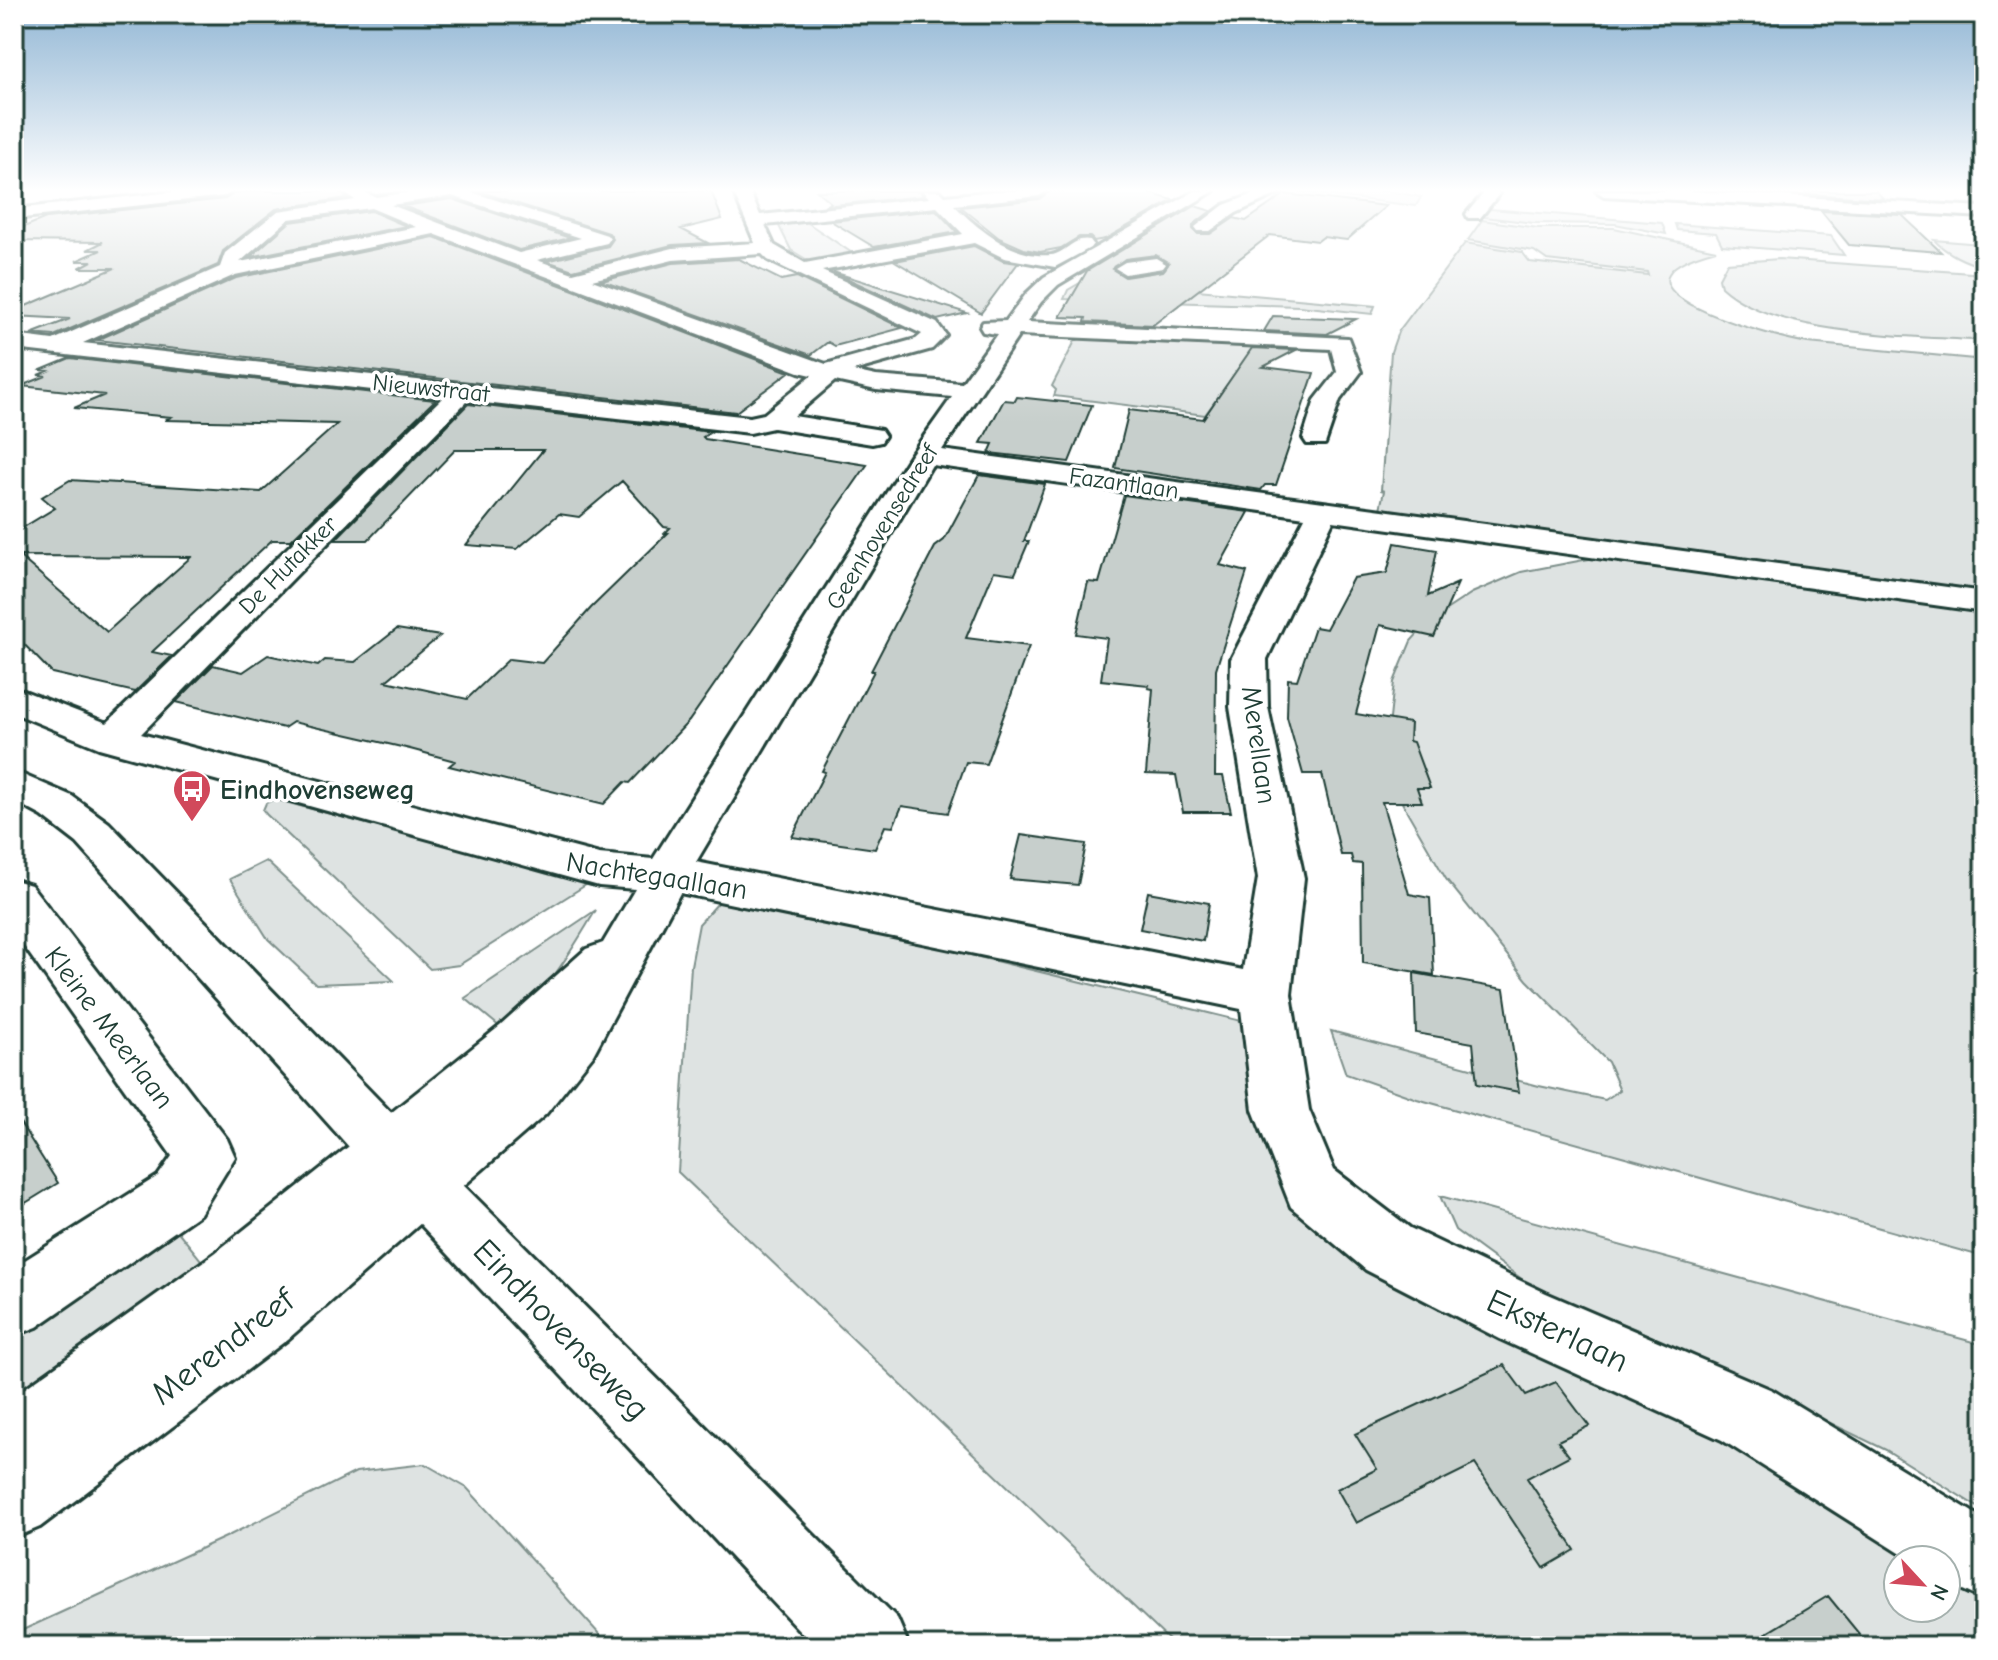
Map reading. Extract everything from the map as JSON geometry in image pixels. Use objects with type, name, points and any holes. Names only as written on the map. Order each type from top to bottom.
[{"type":"street","points":[[54,347],[237,268]]},
{"type":"street","points":[[511,268],[823,380],[969,391]]},
{"type":"street","points":[[544,268],[823,380]]},
{"type":"street","points":[[572,279],[615,268]]},
{"type":"street","points":[[773,420],[848,363],[924,344],[935,335],[929,328],[807,268]]},
{"type":"street","name":"Geenhovensedreef","points":[[406,1166],[526,1097],[574,1040],[663,877],[924,456],[969,391],[1002,328],[1060,268]]},
{"type":"street","points":[[1069,268],[1101,274],[1123,268]]},
{"type":"street","points":[[1101,274],[1109,268]]},
{"type":"street","points":[[1002,328],[1344,333],[1349,372],[1328,400],[1316,438]]},
{"type":"street","name":"Nieuwstraat","points":[[14,342],[463,391],[732,425],[773,420],[872,436]]},
{"type":"street","name":"De Hutakker","points":[[113,739],[463,391]]},
{"type":"street","name":"Fazantlaan","points":[[924,456],[1984,602]]},
{"type":"street","name":"Merellaan","points":[[1265,994],[1281,878],[1249,707],[1249,659],[1323,511]]},
{"type":"street","name":"Nachtegaallaan","points":[[14,698],[42,713],[113,739],[584,867],[700,879],[1265,994]]},
{"type":"street","name":"Eindhovenseweg","points":[[14,784],[57,806],[93,833],[406,1166],[869,1646]]},
{"type":"street","name":"Kleine Meerlaan","points":[[14,897],[206,1157],[179,1195],[14,1304]]},
{"type":"street","name":"Eksterlaan","points":[[1265,994],[1281,1110],[1312,1188],[1388,1249],[1523,1316],[1747,1415],[1984,1562]]},
{"type":"street","name":"Merendreef","points":[[14,1439],[237,1275],[406,1166]]},
{"type":"street","name":"Merendreef","points":[[14,1501],[265,1316],[406,1166]]},
{"type":"shaded area","points":[[1446,268],[1589,268],[1648,275],[1647,272],[1618,268],[1675,268],[1667,279],[1675,293],[1696,307],[1758,331],[1808,343],[1984,360],[1984,594],[1380,509],[1384,491],[1381,490],[1391,352],[1398,332]]},
{"type":"shaded area","points":[[1724,268],[1908,268],[1984,274],[1984,341],[1846,330],[1775,316],[1745,303],[1721,287],[1719,278]]},
{"type":"shaded area","points":[[1085,280],[1375,306],[1372,314],[1299,306],[1064,299],[1068,290]]},
{"type":"shaded area","points":[[1083,337],[1257,343],[1205,415],[1054,396],[1056,390],[1052,386],[1075,341]]},
{"type":"shaded area","points":[[1615,554],[1984,605],[1984,1257],[1417,1099],[1346,1074],[1331,1031],[1539,1086],[1605,1100],[1620,1090],[1608,1062],[1527,980],[1446,879],[1397,794],[1388,737],[1394,682],[1411,641],[1429,621],[1472,593],[1521,572]]},
{"type":"shaded area","points":[[274,799],[589,883],[459,965],[430,969],[267,815],[263,810],[266,803]]},
{"type":"shaded area","points":[[266,861],[394,981],[316,984],[268,939],[230,879]]},
{"type":"shaded area","points":[[753,902],[1270,1028],[1279,1152],[1632,1384],[1911,1544],[1882,1544],[1882,1624],[1962,1624],[1962,1574],[1984,1588],[1984,1646],[1175,1646],[678,1172],[691,966],[699,924],[718,903]]},
{"type":"shaded area","points":[[596,910],[543,989],[500,1027],[465,998]]},
{"type":"shaded area","points":[[1440,1196],[1984,1345],[1984,1511],[1886,1450],[1638,1330],[1534,1288],[1455,1230]]},
{"type":"shaded area","points":[[168,1219],[205,1265],[14,1416],[14,1322]]},
{"type":"shaded area","points":[[425,1464],[467,1488],[610,1646],[14,1646],[14,1634],[228,1536],[356,1472]]},
{"type":"building","points":[[114,268],[210,268],[54,336],[31,334],[70,319],[14,316],[14,311]]},
{"type":"building","points":[[282,268],[517,268],[789,372],[736,412],[97,340],[236,278]]},
{"type":"building","points":[[651,268],[758,268],[781,280],[797,277],[902,328],[835,346],[828,342],[811,355],[602,281]]},
{"type":"building","points":[[907,268],[1014,268],[981,313]]},
{"type":"building","points":[[1113,268],[1125,277],[1165,268],[1226,268],[1153,325],[1085,322],[1086,318],[1060,317],[1087,271]]},
{"type":"building","points":[[833,272],[967,313],[937,320]]},
{"type":"building","points":[[1273,316],[1356,319],[1327,334],[1264,331]]},
{"type":"building","points":[[1252,348],[1296,350],[1263,367],[1314,373],[1276,485],[1265,485],[1261,490],[1115,468],[1129,410],[1203,419]]},
{"type":"building","points":[[70,358],[435,400],[291,540],[272,540],[152,652],[172,656],[135,692],[52,673],[14,634],[14,533],[55,508],[42,497],[70,480],[261,492],[337,424],[165,420],[171,417],[74,408],[105,395],[21,386],[46,376],[38,375],[48,371],[41,370]],"holes":[[[19,556],[191,557],[107,632]]]},
{"type":"building","points":[[1017,397],[1092,405],[1069,462],[989,453],[993,444],[981,443],[1004,400],[1015,401]]},
{"type":"building","points":[[468,404],[711,432],[703,437],[867,465],[689,721],[630,783],[625,782],[604,804],[449,766],[455,761],[410,749],[293,722],[284,728],[176,702],[213,665],[243,672],[268,655],[318,666],[325,660],[355,662],[397,629],[440,636],[386,681],[467,699],[509,659],[542,663],[591,608],[668,533],[665,533],[670,528],[664,527],[622,481],[579,517],[559,514],[517,549],[466,545],[543,450],[455,450],[368,540],[335,540]]},
{"type":"building","points":[[979,475],[1045,484],[1024,541],[1029,541],[1015,574],[994,571],[966,638],[1029,646],[986,764],[966,762],[948,813],[902,806],[893,827],[885,826],[875,849],[792,837],[874,671],[871,671],[935,547],[944,540]]},
{"type":"building","points":[[1124,495],[1249,512],[1220,565],[1247,572],[1216,669],[1215,776],[1223,776],[1231,812],[1183,812],[1176,775],[1146,774],[1153,689],[1148,688],[1149,685],[1101,680],[1107,638],[1076,634],[1088,582],[1099,583]]},
{"type":"building","points":[[1395,543],[1437,550],[1428,596],[1458,583],[1434,637],[1380,625],[1356,714],[1410,723],[1409,741],[1413,742],[1430,788],[1417,788],[1422,802],[1382,802],[1409,894],[1430,898],[1434,975],[1363,963],[1362,864],[1353,863],[1351,855],[1341,855],[1322,774],[1303,774],[1287,717],[1288,679],[1297,680],[1315,627],[1326,629],[1353,578],[1387,573]]},
{"type":"building","points":[[1021,835],[1086,844],[1078,885],[1010,879]]},
{"type":"building","points":[[1148,892],[1209,903],[1203,941],[1140,929]]},
{"type":"building","points":[[1414,973],[1504,989],[1519,1092],[1477,1084],[1473,1043],[1416,1033]]},
{"type":"building","points":[[14,1113],[58,1183],[14,1210]]},
{"type":"building","points":[[1504,1365],[1526,1395],[1556,1382],[1589,1426],[1558,1441],[1569,1456],[1527,1478],[1575,1550],[1544,1568],[1475,1464],[1356,1523],[1337,1489],[1377,1469],[1355,1434]]},
{"type":"building","points":[[1828,1596],[1869,1646],[1745,1646]]},
{"type":"place","name":"Eindhovenseweg","points":[[192,823]]}]
